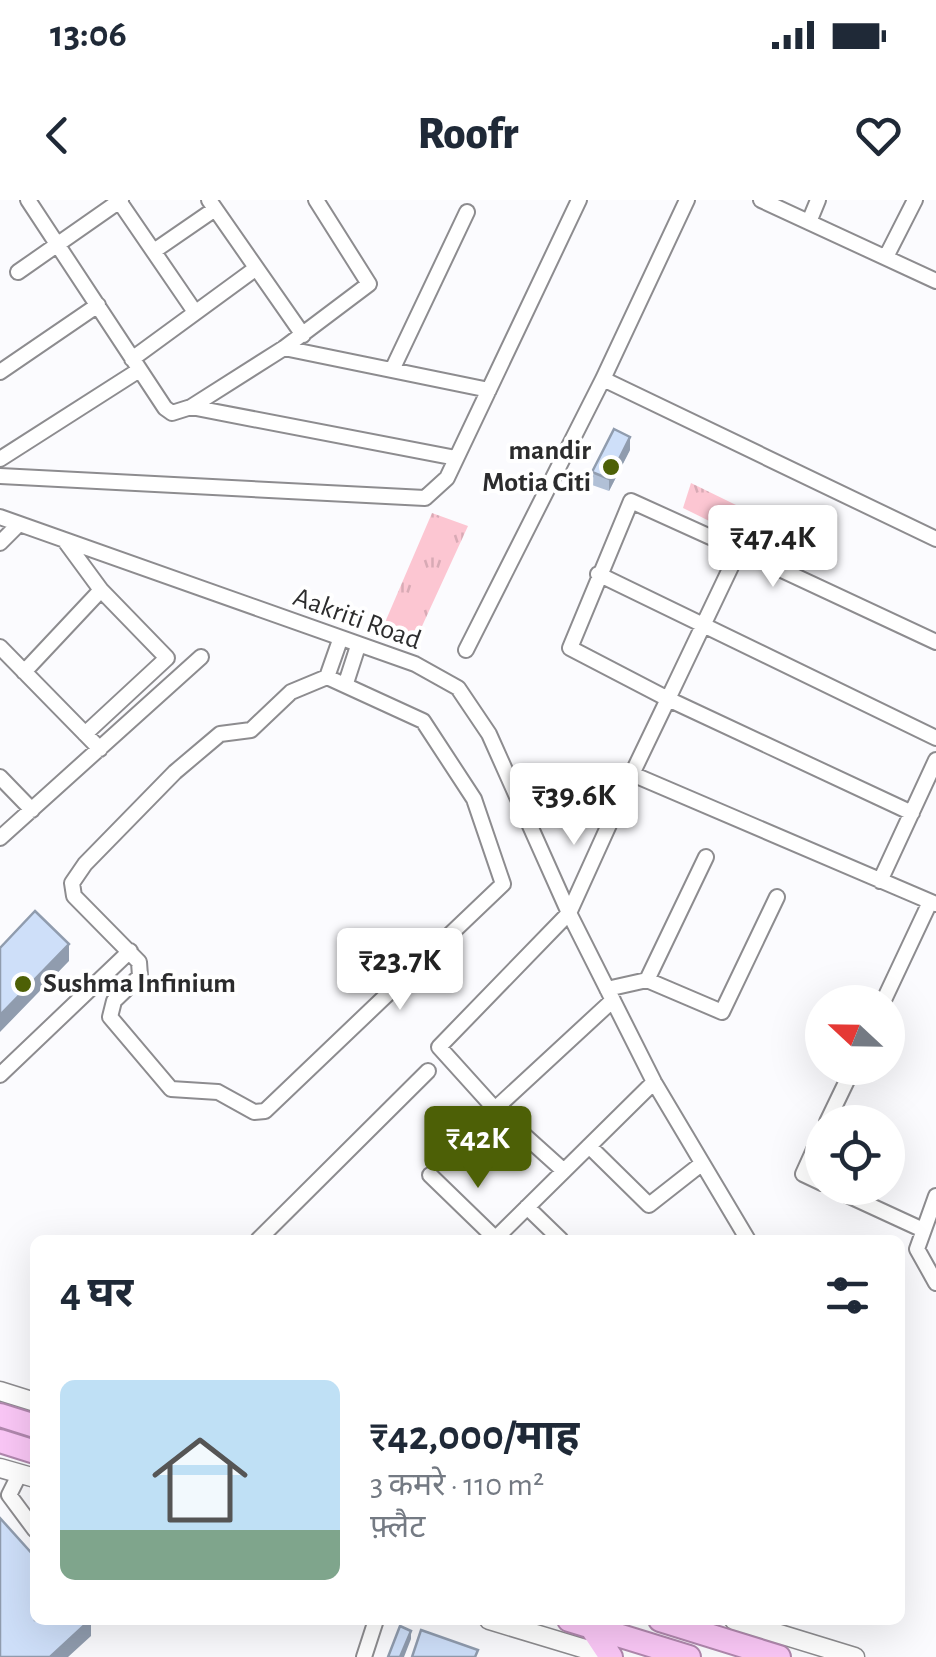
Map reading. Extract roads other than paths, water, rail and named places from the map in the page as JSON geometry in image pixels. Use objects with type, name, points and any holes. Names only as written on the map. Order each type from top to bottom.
[{"type":"highway","points":[[0,1416],[30,1425]]},
{"type":"highway","points":[[0,1442],[30,1451]]},
{"type":"highway","points":[[581,1625],[611,1657]]},
{"type":"highway","points":[[583,1625],[689,1657]]},
{"type":"highway","points":[[676,1625],[778,1657]]},
{"type":"street","points":[[28,200],[98,305],[132,366],[164,408],[180,413],[284,348],[370,284],[316,200]]},
{"type":"street","points":[[0,476],[425,498],[446,478],[578,200]]},
{"type":"street","points":[[466,650],[603,379],[687,200]]},
{"type":"street","points":[[761,200],[936,281]]},
{"type":"street","points":[[809,222],[818,200]]},
{"type":"street","points":[[886,257],[914,200]]},
{"type":"street","points":[[18,272],[120,201],[195,312]]},
{"type":"street","points":[[154,251],[212,205],[303,335]]},
{"type":"street","points":[[392,370],[466,212]]},
{"type":"street","points":[[0,459],[132,366],[195,312],[255,269]]},
{"type":"street","points":[[0,372],[98,305]]},
{"type":"street","points":[[284,348],[489,390]]},
{"type":"street","points":[[603,379],[936,539]]},
{"type":"street","points":[[191,407],[456,458]]},
{"type":"street","points":[[912,812],[570,648],[631,501],[936,642]]},
{"type":"street","name":"Aakriti Road","points":[[0,517],[415,664],[458,688],[489,734],[569,914],[654,1082],[745,1235]]},
{"type":"street","points":[[0,543],[19,524]]},
{"type":"street","points":[[65,542],[102,590],[167,658],[85,734]]},
{"type":"street","points":[[564,1171],[495,1109],[440,1048],[569,914],[739,550]]},
{"type":"street","points":[[598,574],[936,738]]},
{"type":"street","points":[[24,672],[102,590]]},
{"type":"street","points":[[328,677],[340,640]]},
{"type":"street","points":[[346,683],[358,646]]},
{"type":"street","points":[[0,647],[100,750]]},
{"type":"street","points":[[0,838],[202,657]]},
{"type":"street","points":[[328,677],[346,683],[422,722],[474,799],[503,884],[265,1111],[254,1112],[218,1092],[172,1089],[110,1017],[114,1001],[140,976],[139,962],[74,896],[72,883],[78,872],[220,734],[251,730],[291,692],[328,677]]},
{"type":"street","points":[[880,880],[936,760]]},
{"type":"street","points":[[632,774],[933,903],[892,985]]},
{"type":"street","points":[[0,777],[32,810]]},
{"type":"street","points":[[495,1109],[610,994],[647,980],[706,857]]},
{"type":"street","points":[[647,980],[722,1012],[777,898]]},
{"type":"street","points":[[0,1075],[130,950]]},
{"type":"street","points":[[263,1235],[428,1071]]},
{"type":"street","points":[[499,1235],[654,1082]]},
{"type":"street","points":[[589,1146],[649,1205],[700,1165]]},
{"type":"street","points":[[430,1175],[491,1235]]},
{"type":"street","points":[[936,1196],[916,1249],[936,1283]]},
{"type":"street","points":[[869,1205],[921,1229]]},
{"type":"street","points":[[528,1207],[555,1235]]},
{"type":"street","points":[[0,1391],[30,1400]]},
{"type":"street","points":[[11,1472],[9,1495],[30,1523]]},
{"type":"street","points":[[364,1657],[374,1625]]},
{"type":"street","points":[[505,1625],[611,1657]]},
{"type":"street","points":[[750,1625],[855,1657]]},
{"type":"place","name":"mandir Motia Citi","points":[[611,467]]},
{"type":"place","name":"Sushma Infinium","points":[[23,984]]}]
